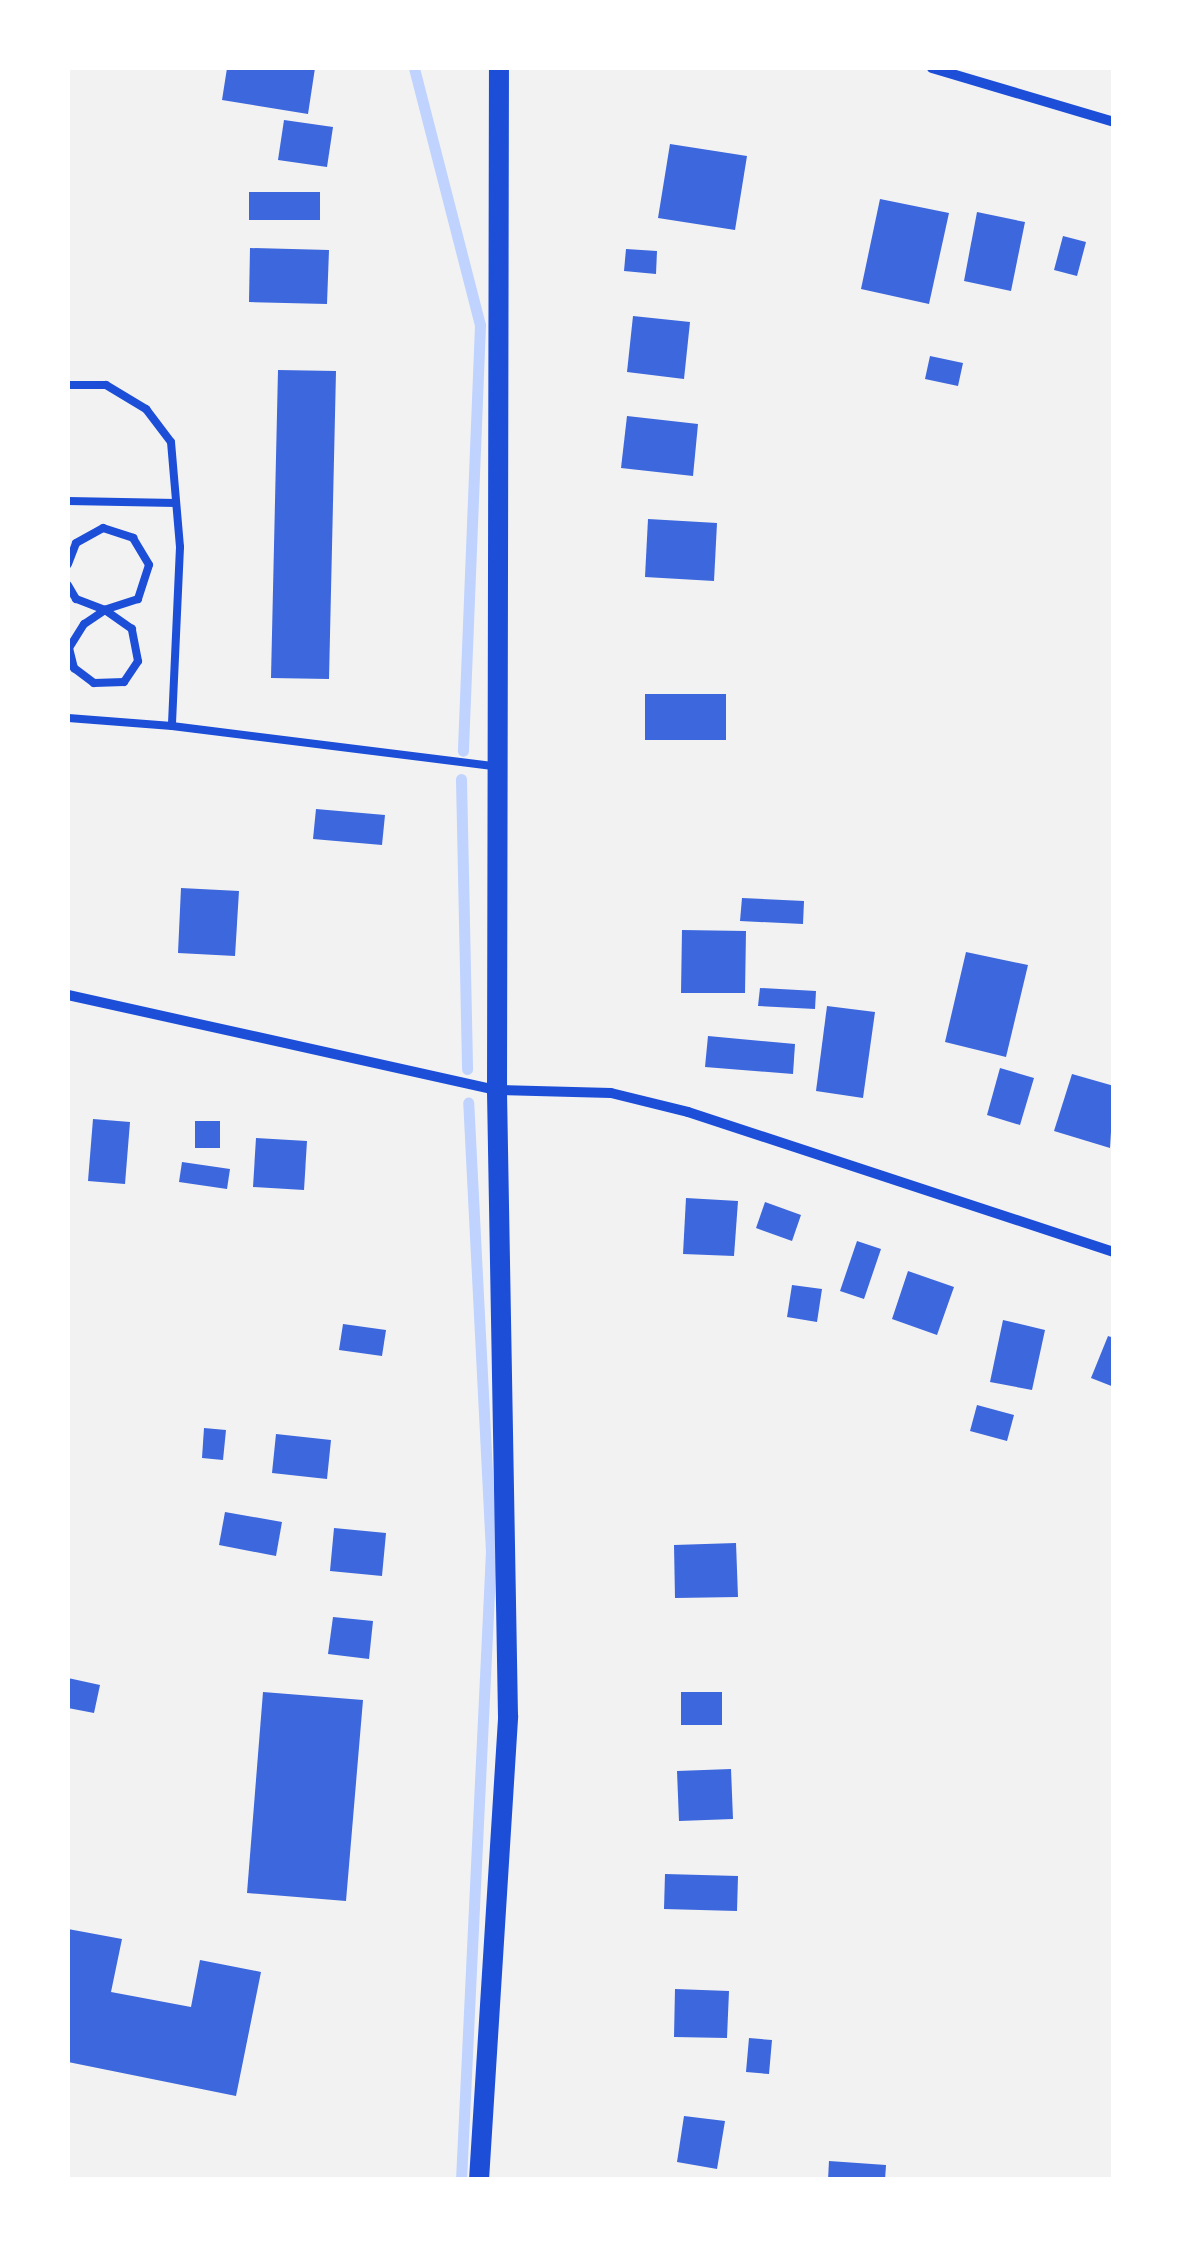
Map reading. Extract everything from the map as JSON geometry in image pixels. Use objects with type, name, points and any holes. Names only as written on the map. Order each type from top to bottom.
[{"type":"main road","points":[[480,2180],[508,1716],[496,1090],[500,766],[498,68]]},
{"type":"street","points":[[932,68],[1114,122]]},
{"type":"street","points":[[68,996],[496,1090],[612,1093],[688,1112],[1114,1252]]},
{"type":"lane","points":[[68,385],[106,385],[146,409],[171,442],[180,547],[172,726]]},
{"type":"lane","points":[[68,502],[176,503]]},
{"type":"lane","points":[[68,564],[76,543],[103,528],[134,538],[148,565],[147,582],[138,599],[105,610],[84,624],[69,648],[74,668],[94,683],[124,682],[139,644],[132,629],[105,610],[76,598],[68,585]]},
{"type":"lane","points":[[68,718],[172,726],[500,766]]},
{"type":"building","points":[[227,68],[315,68],[308,114],[222,100]]},
{"type":"building","points":[[284,120],[333,127],[327,167],[278,160]]},
{"type":"building","points":[[670,144],[747,156],[735,230],[658,218]]},
{"type":"building","points":[[249,192],[320,192],[320,220],[249,220]]},
{"type":"building","points":[[880,199],[949,213],[929,304],[861,289]]},
{"type":"building","points":[[977,212],[1025,222],[1011,291],[964,281]]},
{"type":"building","points":[[1063,236],[1086,242],[1077,276],[1054,270]]},
{"type":"building","points":[[250,248],[329,250],[327,304],[249,302]]},
{"type":"building","points":[[626,249],[657,251],[656,274],[624,271]]},
{"type":"building","points":[[633,316],[690,322],[684,379],[627,372]]},
{"type":"building","points":[[930,356],[963,363],[958,386],[925,379]]},
{"type":"building","points":[[278,370],[336,371],[329,679],[271,678]]},
{"type":"building","points":[[627,416],[698,424],[693,476],[621,468]]},
{"type":"building","points":[[648,519],[717,523],[714,581],[645,577]]},
{"type":"building","points":[[645,694],[726,694],[726,740],[645,740]]},
{"type":"building","points":[[316,809],[385,815],[382,845],[313,839]]},
{"type":"building","points":[[181,888],[239,891],[235,956],[178,953]]},
{"type":"building","points":[[742,898],[804,901],[803,924],[740,921]]},
{"type":"building","points":[[682,930],[746,931],[745,993],[681,993]]},
{"type":"building","points":[[966,952],[1028,965],[1006,1057],[945,1042]]},
{"type":"building","points":[[760,988],[816,991],[815,1009],[758,1006]]},
{"type":"building","points":[[827,1006],[875,1012],[863,1098],[816,1091]]},
{"type":"building","points":[[708,1036],[795,1044],[793,1074],[705,1067]]},
{"type":"building","points":[[1000,1068],[1034,1078],[1020,1125],[987,1115]]},
{"type":"building","points":[[1072,1074],[1114,1086],[1110,1148],[1054,1131]]},
{"type":"building","points":[[93,1119],[130,1122],[125,1184],[88,1181]]},
{"type":"building","points":[[195,1121],[220,1121],[220,1148],[195,1148]]},
{"type":"building","points":[[256,1138],[307,1141],[304,1190],[253,1187]]},
{"type":"building","points":[[182,1162],[230,1169],[227,1189],[179,1182]]},
{"type":"building","points":[[686,1198],[738,1201],[734,1256],[683,1254]]},
{"type":"building","points":[[765,1202],[801,1215],[792,1241],[756,1228]]},
{"type":"building","points":[[857,1241],[881,1249],[864,1299],[840,1291]]},
{"type":"building","points":[[908,1271],[954,1287],[937,1335],[892,1319]]},
{"type":"building","points":[[792,1285],[822,1289],[817,1322],[787,1317]]},
{"type":"building","points":[[1003,1320],[1045,1330],[1032,1390],[990,1382]]},
{"type":"building","points":[[343,1324],[386,1330],[382,1356],[339,1350]]},
{"type":"building","points":[[1108,1336],[1114,1338],[1114,1387],[1091,1378]]},
{"type":"building","points":[[977,1405],[1014,1415],[1007,1441],[970,1431]]},
{"type":"building","points":[[204,1428],[226,1430],[223,1460],[202,1458]]},
{"type":"building","points":[[276,1434],[331,1440],[327,1479],[272,1473]]},
{"type":"building","points":[[225,1512],[282,1522],[276,1556],[219,1545]]},
{"type":"building","points":[[334,1528],[386,1533],[382,1576],[330,1571]]},
{"type":"building","points":[[736,1543],[738,1597],[675,1598],[674,1545]]},
{"type":"building","points":[[333,1617],[373,1621],[369,1659],[328,1654]]},
{"type":"building","points":[[68,1678],[100,1685],[94,1713],[68,1708]]},
{"type":"building","points":[[263,1692],[363,1700],[346,1901],[247,1893]]},
{"type":"building","points":[[681,1692],[722,1692],[722,1725],[681,1725]]},
{"type":"building","points":[[731,1769],[733,1819],[679,1821],[677,1771]]},
{"type":"building","points":[[665,1874],[738,1876],[737,1911],[664,1909]]},
{"type":"building","points":[[68,1929],[122,1939],[111,1992],[191,2007],[200,1960],[261,1972],[236,2096],[68,2062]]},
{"type":"building","points":[[675,1989],[729,1991],[727,2038],[674,2037]]},
{"type":"building","points":[[749,2038],[772,2040],[769,2074],[746,2072]]},
{"type":"building","points":[[684,2116],[725,2121],[717,2169],[677,2162]]},
{"type":"building","points":[[829,2161],[886,2165],[885,2180],[828,2180]]},
{"type":"waterway","points":[[414,68],[480,325],[463,751]]},
{"type":"waterway","points":[[461,779],[467,1069]]},
{"type":"waterway","points":[[461,2180],[491,1552],[468,1103]]}]
